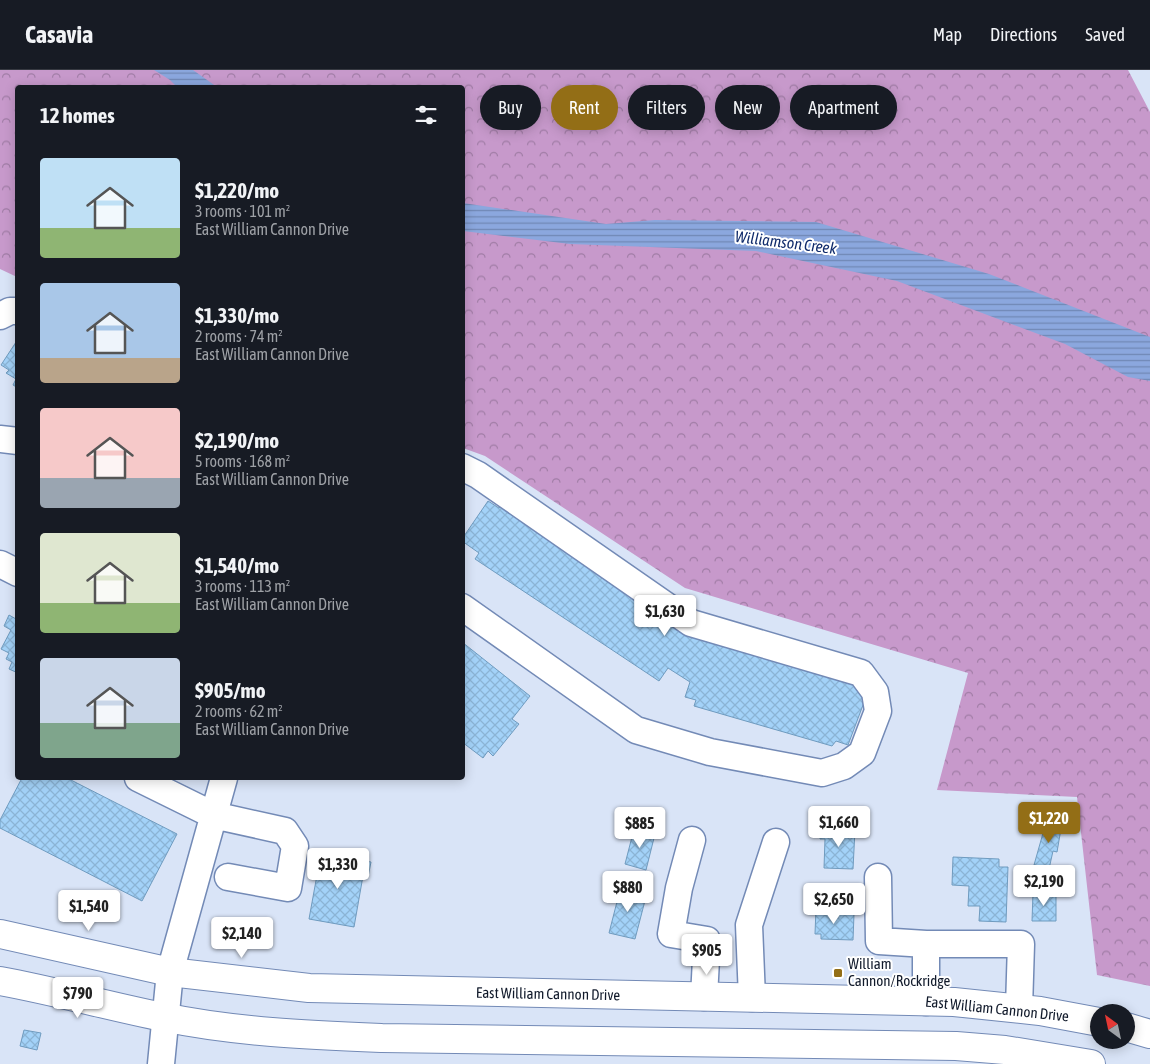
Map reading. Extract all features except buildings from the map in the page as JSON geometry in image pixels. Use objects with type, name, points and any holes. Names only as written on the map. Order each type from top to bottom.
[{"type":"main road","name":"East William Cannon Drive","points":[[0,934],[170,972],[309,988],[954,1002],[1019,1008],[1090,1020]]},
{"type":"main road","points":[[0,981],[51,990],[164,1018],[289,1034],[382,1038],[956,1046],[1005,1050],[1091,1064]]},
{"type":"main road","points":[[1135,1030],[1150,1034]]},
{"type":"street","points":[[0,316],[10,311],[15,311]]},
{"type":"street","points":[[0,439],[15,441]]},
{"type":"street","points":[[465,468],[478,475],[691,623],[861,673],[874,692],[878,710],[862,753],[844,766],[822,773],[710,752],[636,730],[465,609]]},
{"type":"street","points":[[0,564],[15,572]]},
{"type":"street","points":[[142,780],[213,815],[286,831],[295,846],[288,888],[228,877]]},
{"type":"street","points":[[161,1064],[170,972],[223,780]]},
{"type":"street","points":[[692,840],[679,888],[671,934],[707,940],[704,997]]},
{"type":"street","points":[[752,998],[749,925],[776,842]]},
{"type":"street","points":[[878,877],[879,941],[926,944],[1021,944],[1019,1008]]},
{"type":"street","points":[[926,944],[926,1002]]},
{"type":"green space","points":[[0,70],[1128,70],[1150,112],[1150,986],[1097,975],[1077,797],[937,790],[968,673],[685,588],[485,456],[465,449],[465,85],[15,85],[15,276],[0,269]]},
{"type":"water","points":[[154,70],[193,70],[214,85],[175,85]]},
{"type":"water","name":"Williamson Creek","points":[[465,203],[606,224],[655,220],[816,222],[989,274],[1150,337],[1150,381],[1128,377],[1065,344],[897,281],[756,251],[570,244],[465,231]]},
{"type":"place","name":"William Cannon/Rockridge","points":[[838,973]]}]
